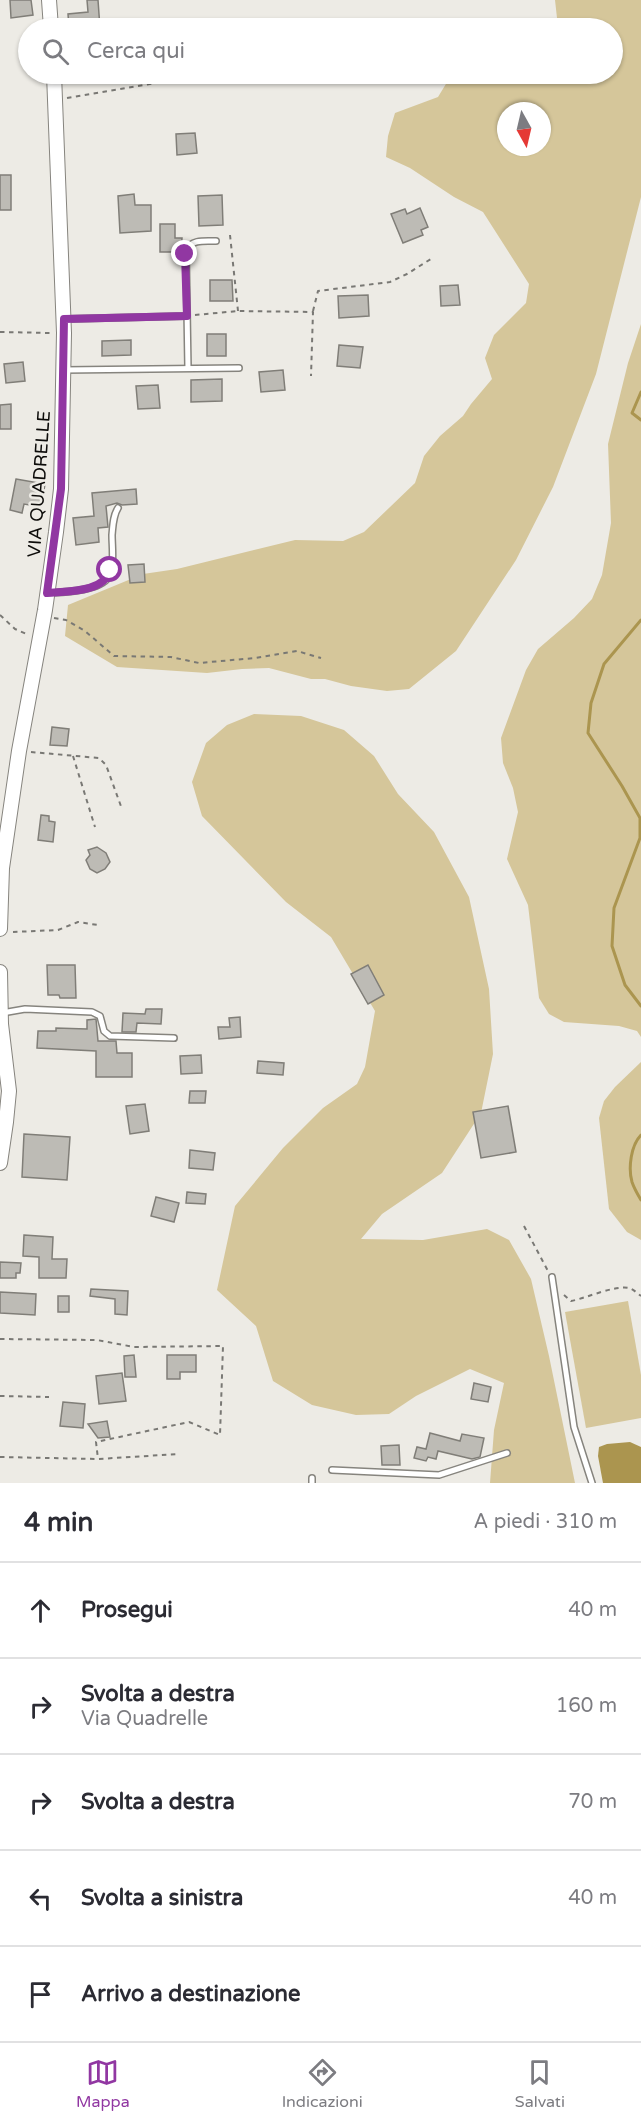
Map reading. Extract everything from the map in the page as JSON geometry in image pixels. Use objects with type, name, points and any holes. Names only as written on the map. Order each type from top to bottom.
[{"type":"street","points":[[49,0],[50,18]]},
{"type":"street","name":"VIA QUADRELLE","points":[[6,931],[2,868],[19,750],[47,593],[61,489],[64,326],[55,84]]},
{"type":"street","points":[[0,972],[1,1013],[9,1096],[0,1163]]},
{"type":"lane","points":[[188,368],[186,250],[194,242],[216,241]]},
{"type":"lane","points":[[64,326],[187,316]]},
{"type":"lane","points":[[64,370],[239,368]]},
{"type":"lane","points":[[47,593],[90,587],[108,578],[111,565],[113,519],[118,508]]},
{"type":"lane","points":[[1,1013],[25,1009],[87,1012],[100,1016],[104,1031],[110,1036],[174,1038]]},
{"type":"lane","points":[[552,1277],[574,1427],[592,1483]]},
{"type":"lane","points":[[332,1470],[439,1476],[507,1454]]},
{"type":"lane","points":[[438,1483],[439,1476]]},
{"type":"path","points":[[56,100],[150,84]]},
{"type":"path","points":[[230,235],[238,311]]},
{"type":"path","points":[[311,376],[313,312],[318,291],[390,282],[434,256]]},
{"type":"path","points":[[187,316],[238,311],[313,312]]},
{"type":"path","points":[[0,332],[64,326]]},
{"type":"path","points":[[0,615],[15,629],[39,639]]},
{"type":"path","points":[[43,616],[66,620],[114,656],[171,657],[200,663],[297,651],[321,658]]},
{"type":"path","points":[[19,750],[99,758],[106,765],[122,809]]},
{"type":"path","points":[[74,756],[95,827]]},
{"type":"path","points":[[6,931],[58,930],[78,922],[98,925]]},
{"type":"path","points":[[524,1226],[559,1292],[571,1300],[587,1298],[617,1288],[631,1288],[641,1296]]},
{"type":"path","points":[[0,1339],[97,1340],[134,1347],[223,1346],[219,1435],[189,1422],[96,1442],[98,1459]]},
{"type":"path","points":[[0,1396],[49,1397]]},
{"type":"path","points":[[0,1457],[98,1459],[179,1454]]},
{"type":"shaded area","points":[[555,0],[641,0],[641,197],[596,374],[553,487],[516,560],[456,651],[409,689],[387,691],[351,686],[269,668],[207,673],[117,667],[65,636],[68,605],[143,574],[177,569],[295,540],[343,541],[364,532],[415,483],[424,456],[440,436],[463,416],[492,379],[485,358],[494,335],[526,303],[529,284],[483,212],[454,197],[410,168],[386,157],[388,136],[395,113],[438,97],[446,84],[623,84],[623,18],[557,18]]},
{"type":"shaded area","points":[[641,324],[641,1037],[637,1031],[619,1026],[564,1022],[549,1014],[539,998],[528,905],[507,859],[518,812],[513,788],[503,763],[501,738],[526,670],[538,649],[592,599],[602,575],[611,523],[608,444],[628,363]]},
{"type":"shaded area","points":[[254,714],[301,716],[344,730],[374,756],[398,794],[434,832],[469,897],[489,989],[493,1054],[481,1113],[442,1173],[382,1214],[361,1239],[423,1240],[487,1229],[509,1240],[531,1279],[575,1483],[490,1483],[494,1430],[504,1383],[470,1369],[416,1396],[389,1414],[356,1415],[312,1405],[273,1381],[256,1326],[217,1290],[235,1206],[283,1148],[323,1108],[357,1084],[365,1067],[375,1011],[331,937],[286,902],[202,816],[192,782],[206,743],[227,725]]},
{"type":"shaded area","points":[[641,1062],[641,1240],[627,1232],[609,1209],[599,1118],[604,1101]]},
{"type":"shaded area","points":[[628,1301],[641,1375],[641,1418],[586,1428],[565,1312]]},
{"type":"shaded area","points":[[630,1442],[641,1447],[641,1483],[603,1483],[598,1456],[599,1447]]},
{"type":"building","points":[[10,0],[31,0],[33,15],[11,18]]},
{"type":"building","points":[[87,0],[98,0],[99,18],[68,18],[68,14],[88,12]]},
{"type":"building","points":[[195,133],[197,153],[177,155],[176,134]]},
{"type":"building","points":[[0,175],[11,175],[11,210],[0,210]]},
{"type":"building","points":[[134,194],[135,205],[151,205],[151,231],[120,233],[118,196]]},
{"type":"building","points":[[222,195],[223,225],[199,226],[198,196]]},
{"type":"building","points":[[420,208],[428,227],[421,230],[423,235],[403,243],[391,214],[405,209],[407,214]]},
{"type":"building","points":[[160,224],[175,224],[175,238],[182,238],[181,252],[160,252]]},
{"type":"building","points":[[210,280],[232,280],[233,301],[210,301]]},
{"type":"building","points":[[458,285],[460,305],[441,306],[440,286]]},
{"type":"building","points":[[368,295],[369,316],[339,318],[338,296]]},
{"type":"building","points":[[207,334],[226,334],[226,356],[207,356]]},
{"type":"building","points":[[131,340],[131,355],[102,356],[102,341]]},
{"type":"building","points":[[339,345],[363,347],[360,368],[337,366]]},
{"type":"building","points":[[23,362],[25,381],[6,383],[4,364]]},
{"type":"building","points":[[283,370],[285,390],[261,392],[259,372]]},
{"type":"building","points":[[222,379],[222,401],[191,402],[191,380]]},
{"type":"building","points":[[158,385],[160,408],[138,409],[136,386]]},
{"type":"building","points":[[11,404],[11,429],[0,429],[0,405]]},
{"type":"building","points":[[16,479],[45,484],[41,507],[24,504],[22,513],[10,510]]},
{"type":"building","points":[[136,489],[137,504],[117,503],[106,506],[108,527],[98,528],[99,542],[76,545],[73,518],[94,516],[92,493]]},
{"type":"building","points":[[144,564],[145,582],[130,583],[128,565]]},
{"type":"building","points":[[52,727],[69,729],[67,746],[50,745]]},
{"type":"building","points":[[41,815],[49,816],[49,821],[55,822],[53,842],[38,840]]},
{"type":"building","points":[[97,847],[106,853],[110,862],[105,869],[97,873],[90,869],[86,860],[90,855],[88,850]]},
{"type":"building","points":[[47,965],[75,965],[76,998],[48,995]]},
{"type":"building","points":[[368,965],[384,995],[368,1004],[351,974]]},
{"type":"building","points":[[146,1009],[162,1009],[161,1024],[137,1023],[136,1032],[122,1032],[123,1013],[145,1014]]},
{"type":"building","points":[[240,1017],[241,1037],[219,1039],[218,1027],[230,1027],[229,1018]]},
{"type":"building","points":[[96,1019],[98,1041],[116,1041],[117,1053],[132,1053],[132,1077],[96,1077],[96,1051],[37,1048],[38,1031],[56,1031],[56,1028],[87,1029],[87,1020]]},
{"type":"building","points":[[201,1055],[202,1073],[181,1074],[180,1056]]},
{"type":"building","points":[[258,1061],[284,1063],[283,1075],[257,1073]]},
{"type":"building","points":[[190,1091],[206,1091],[205,1103],[189,1103]]},
{"type":"building","points":[[145,1104],[149,1131],[130,1134],[126,1106]]},
{"type":"building","points":[[508,1106],[516,1152],[481,1158],[473,1112]]},
{"type":"building","points":[[24,1134],[70,1137],[67,1180],[22,1177]]},
{"type":"building","points":[[190,1150],[215,1153],[213,1170],[189,1168]]},
{"type":"building","points":[[187,1192],[206,1194],[205,1204],[186,1203]]},
{"type":"building","points":[[156,1197],[179,1203],[174,1222],[151,1216]]},
{"type":"building","points":[[24,1235],[53,1237],[52,1259],[67,1259],[66,1278],[39,1278],[39,1257],[23,1256]]},
{"type":"building","points":[[0,1262],[21,1263],[20,1273],[16,1273],[16,1278],[0,1278]]},
{"type":"building","points":[[91,1289],[128,1291],[127,1315],[115,1314],[115,1299],[90,1296]]},
{"type":"building","points":[[0,1292],[36,1294],[35,1315],[0,1313]]},
{"type":"building","points":[[58,1296],[69,1296],[69,1312],[58,1312]]},
{"type":"building","points":[[134,1355],[136,1377],[125,1377],[124,1356]]},
{"type":"building","points":[[167,1355],[196,1355],[196,1372],[180,1372],[180,1379],[167,1379]]},
{"type":"building","points":[[122,1373],[126,1401],[99,1404],[96,1376]]},
{"type":"building","points":[[474,1383],[491,1387],[488,1402],[471,1399]]},
{"type":"building","points":[[63,1402],[85,1404],[83,1428],[60,1426]]},
{"type":"building","points":[[107,1421],[110,1437],[98,1438],[88,1424]]},
{"type":"building","points":[[430,1433],[460,1441],[462,1434],[484,1438],[480,1457],[472,1459],[438,1451],[436,1459],[428,1457],[426,1461],[414,1458],[417,1447],[426,1449]]},
{"type":"building","points":[[399,1445],[400,1465],[382,1465],[381,1446]]},
{"type":"waterway","points":[[641,392],[632,413],[641,420]]},
{"type":"waterway","points":[[641,620],[604,664],[591,703],[588,733],[640,818],[640,838],[614,908],[612,946],[625,985],[641,1006]]},
{"type":"waterway","points":[[641,1135],[631,1157],[630,1170],[632,1182],[641,1200]]},
{"type":"route","points":[[110,570],[108,578],[96,586],[47,593],[61,489],[64,319],[187,316],[185,254]]}]
